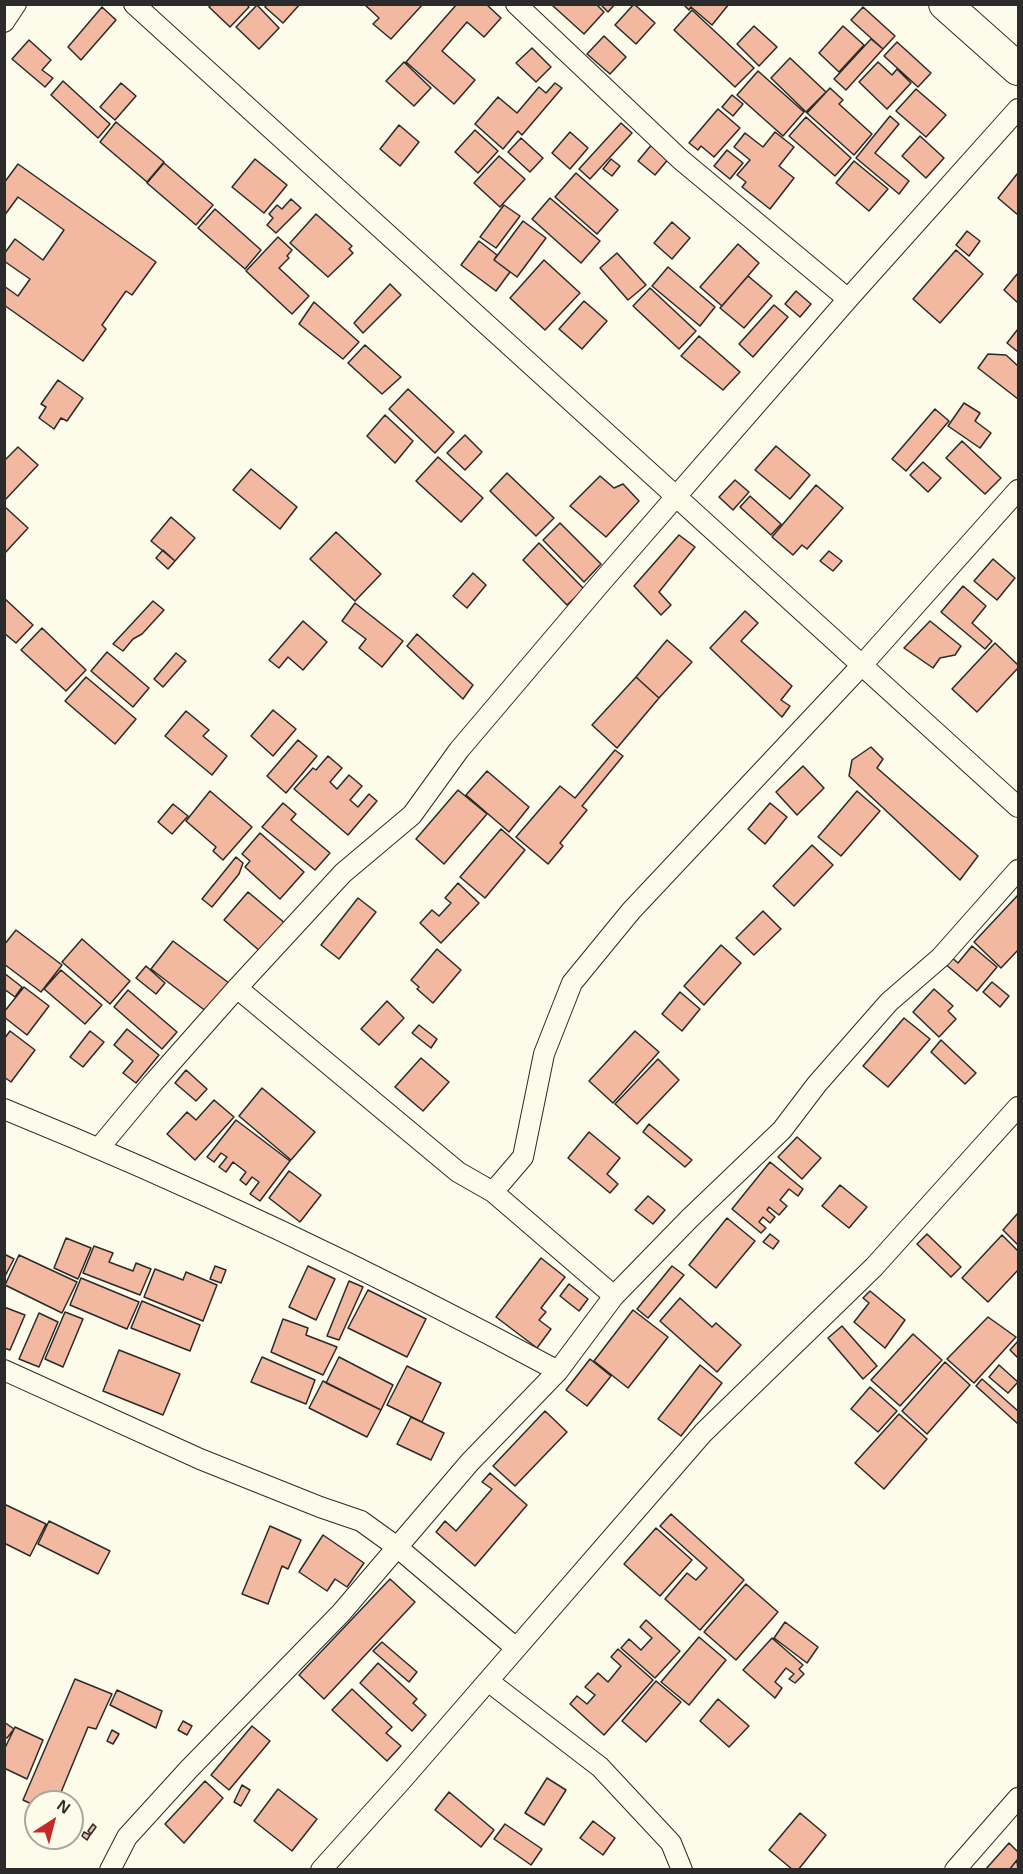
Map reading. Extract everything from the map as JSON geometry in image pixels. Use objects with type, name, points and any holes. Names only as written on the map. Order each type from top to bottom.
[{"type":"main road","points":[[945,4],[1018,69]]},
{"type":"street","points":[[4,22],[16,4]]},
{"type":"street","points":[[134,4],[1018,807]]},
{"type":"street","points":[[516,4],[680,159],[848,299]]},
{"type":"street","points":[[99,1148],[237,988],[343,873],[412,815],[459,750],[599,585],[848,299],[1018,109]]},
{"type":"street","points":[[493,1192],[523,1157],[544,1054],[572,983],[631,911],[862,665],[1018,490]]},
{"type":"street","points":[[110,1869],[128,1837],[189,1769],[341,1613],[470,1462],[558,1371],[614,1296],[690,1218],[782,1130],[817,1084],[890,1002],[941,957],[1018,870]]},
{"type":"street","points":[[237,988],[459,1172],[493,1192],[614,1296]]},
{"type":"street","points":[[4,1109],[99,1148],[360,1268],[558,1371]]},
{"type":"street","points":[[321,1869],[703,1433],[874,1267],[1014,1120]]},
{"type":"street","points":[[4,1370],[200,1459],[361,1521],[398,1547],[516,1648]]},
{"type":"street","points":[[488,1681],[600,1767],[671,1843],[682,1869]]},
{"type":"street","points":[[954,1869],[1018,1798]]},
{"type":"building","points":[[212,4],[246,4],[249,7],[230,27],[209,7]]},
{"type":"building","points":[[267,4],[300,4],[283,23],[265,7]]},
{"type":"building","points":[[364,4],[423,4],[391,39],[373,24],[379,18]]},
{"type":"building","points":[[457,4],[486,4],[501,18],[484,37],[467,22],[442,51],[475,80],[454,104],[406,62]]},
{"type":"building","points":[[596,4],[604,12],[584,34],[552,5]]},
{"type":"building","points":[[600,4],[615,4],[608,12]]},
{"type":"building","points":[[634,4],[655,23],[636,44],[615,25]]},
{"type":"building","points":[[683,4],[729,4],[712,25],[691,7],[689,10]]},
{"type":"building","points":[[257,5],[279,28],[259,49],[236,27]]},
{"type":"building","points":[[102,7],[116,20],[81,60],[68,47]]},
{"type":"building","points":[[863,7],[895,36],[883,49],[851,20]]},
{"type":"building","points":[[692,10],[754,68],[735,87],[674,30]]},
{"type":"building","points":[[754,26],[777,47],[759,66],[737,44]]},
{"type":"building","points":[[843,26],[864,45],[839,72],[819,53]]},
{"type":"building","points":[[604,36],[626,57],[610,74],[587,54]]},
{"type":"building","points":[[871,39],[883,49],[846,90],[834,79]]},
{"type":"building","points":[[29,40],[51,60],[42,70],[53,78],[45,87],[12,59]]},
{"type":"building","points":[[897,42],[931,73],[918,87],[884,56]]},
{"type":"building","points":[[532,48],[551,67],[536,82],[516,63]]},
{"type":"building","points":[[790,58],[826,92],[806,112],[771,78]]},
{"type":"building","points":[[404,62],[431,88],[414,106],[386,81]]},
{"type":"building","points":[[878,62],[892,75],[897,69],[911,83],[887,109],[859,82]]},
{"type":"building","points":[[758,71],[804,112],[783,136],[737,95]]},
{"type":"building","points":[[63,81],[110,124],[98,138],[51,95]]},
{"type":"building","points":[[121,83],[136,96],[115,120],[100,107]]},
{"type":"building","points":[[555,83],[562,88],[522,135],[518,131],[503,149],[475,124],[498,97],[517,113],[539,87],[546,93]]},
{"type":"building","points":[[830,88],[843,100],[839,104],[872,134],[854,155],[807,113]]},
{"type":"building","points":[[916,89],[946,115],[926,137],[896,111]]},
{"type":"building","points":[[732,95],[743,104],[733,116],[722,107]]},
{"type":"building","points":[[718,109],[740,128],[714,157],[701,146],[698,150],[689,143]]},
{"type":"building","points":[[890,116],[899,124],[875,153],[909,181],[899,194],[856,158]]},
{"type":"building","points":[[806,117],[851,158],[835,176],[789,136]]},
{"type":"building","points":[[116,122],[164,162],[147,182],[100,142]]},
{"type":"building","points":[[621,123],[632,133],[590,179],[579,169]]},
{"type":"building","points":[[399,125],[419,142],[400,166],[380,149]]},
{"type":"building","points":[[475,130],[498,151],[478,173],[455,152]]},
{"type":"building","points":[[570,132],[588,148],[570,169],[552,153]]},
{"type":"building","points":[[775,132],[794,147],[779,166],[794,178],[770,209],[742,187],[746,182],[737,175],[750,160],[734,147],[745,133],[763,147]]},
{"type":"building","points":[[920,136],[944,158],[926,178],[902,156]]},
{"type":"building","points":[[521,138],[543,158],[530,172],[508,152]]},
{"type":"building","points":[[653,143],[670,157],[655,175],[638,161]]},
{"type":"building","points":[[727,150],[743,163],[730,179],[714,166]]},
{"type":"building","points":[[499,156],[525,179],[500,207],[474,183]]},
{"type":"building","points":[[255,159],[287,185],[264,213],[232,187]]},
{"type":"building","points":[[611,159],[620,166],[612,176],[603,169]]},
{"type":"building","points":[[854,161],[888,189],[869,211],[836,183]]},
{"type":"building","points":[[164,163],[213,205],[196,225],[147,183]]},
{"type":"building","points":[[18,164],[156,262],[132,295],[126,291],[102,325],[106,329],[83,361],[4,305],[4,286],[18,296],[30,279],[4,261],[4,254],[15,239],[43,260],[64,230],[18,197],[4,216],[4,183]]},
{"type":"building","points":[[576,173],[618,210],[597,234],[555,197]]},
{"type":"building","points":[[1017,174],[1018,176],[1018,215],[998,198]]},
{"type":"building","points":[[550,198],[600,241],[581,263],[532,219]]},
{"type":"building","points":[[291,199],[301,208],[276,233],[267,225],[273,218],[269,214],[277,205],[282,209]]},
{"type":"building","points":[[504,205],[520,216],[496,248],[480,237]]},
{"type":"building","points":[[215,209],[261,250],[245,269],[198,228]]},
{"type":"building","points":[[316,214],[352,246],[349,249],[353,253],[328,277],[290,243]]},
{"type":"building","points":[[523,221],[546,238],[517,277],[494,260]]},
{"type":"building","points":[[672,222],[690,238],[672,259],[654,243]]},
{"type":"building","points":[[967,231],[980,241],[969,256],[956,245]]},
{"type":"building","points":[[278,237],[292,250],[287,256],[289,258],[279,268],[309,296],[292,314],[246,271]]},
{"type":"building","points":[[479,241],[497,255],[494,260],[510,272],[496,291],[461,265]]},
{"type":"building","points":[[738,244],[759,263],[722,306],[700,287]]},
{"type":"building","points":[[956,250],[983,274],[940,323],[913,299]]},
{"type":"building","points":[[617,253],[646,285],[628,300],[600,268]]},
{"type":"building","points":[[544,260],[580,293],[545,330],[510,298]]},
{"type":"building","points":[[668,267],[715,307],[700,326],[652,286]]},
{"type":"building","points":[[1018,273],[1018,303],[1004,290]]},
{"type":"building","points":[[748,276],[772,296],[744,328],[720,308]]},
{"type":"building","points":[[390,284],[401,295],[363,333],[354,323]]},
{"type":"building","points":[[650,288],[696,331],[679,349],[633,306]]},
{"type":"building","points":[[796,291],[811,304],[800,317],[785,304]]},
{"type":"building","points":[[584,301],[607,321],[582,349],[559,329]]},
{"type":"building","points":[[314,302],[359,342],[343,359],[299,324]]},
{"type":"building","points":[[774,305],[788,317],[753,357],[739,344]]},
{"type":"building","points":[[1018,329],[1018,352],[1007,343]]},
{"type":"building","points":[[699,336],[740,372],[723,390],[681,356]]},
{"type":"building","points":[[365,345],[401,377],[382,394],[348,363]]},
{"type":"building","points":[[988,354],[1006,355],[1018,366],[1018,399],[978,368]]},
{"type":"building","points":[[58,380],[83,398],[67,421],[61,418],[54,429],[39,418],[46,407],[41,404]]},
{"type":"building","points":[[408,389],[454,432],[435,453],[389,409]]},
{"type":"building","points":[[964,403],[980,413],[975,421],[991,433],[980,448],[948,426]]},
{"type":"building","points":[[935,409],[949,421],[906,471],[892,459]]},
{"type":"building","points":[[385,415],[413,441],[395,463],[367,436]]},
{"type":"building","points":[[465,435],[482,452],[465,470],[447,453]]},
{"type":"building","points":[[962,441],[1001,478],[985,494],[946,458]]},
{"type":"building","points":[[776,446],[810,475],[790,499],[755,470]]},
{"type":"building","points":[[18,447],[38,465],[5,500],[4,461]]},
{"type":"building","points":[[438,457],[483,498],[461,522],[416,481]]},
{"type":"building","points":[[923,462],[941,478],[928,492],[910,475]]},
{"type":"building","points":[[251,469],[297,507],[280,529],[233,490]]},
{"type":"building","points":[[507,473],[554,518],[536,536],[490,491]]},
{"type":"building","points":[[600,476],[614,488],[623,484],[639,501],[606,537],[570,506]]},
{"type":"building","points":[[735,480],[749,492],[733,510],[719,497]]},
{"type":"building","points":[[816,485],[843,508],[807,549],[802,545],[793,555],[772,537]]},
{"type":"building","points":[[750,496],[781,524],[771,535],[740,507]]},
{"type":"building","points":[[4,506],[28,528],[4,554]]},
{"type":"building","points":[[171,517],[195,538],[175,561],[151,541]]},
{"type":"building","points":[[560,523],[601,564],[584,582],[543,540]]},
{"type":"building","points":[[336,532],[381,574],[355,601],[310,559]]},
{"type":"building","points":[[679,535],[695,547],[659,592],[671,605],[661,615],[634,586]]},
{"type":"building","points":[[539,543],[584,589],[567,605],[523,560]]},
{"type":"building","points":[[163,550],[175,561],[168,569],[156,558]]},
{"type":"building","points":[[829,551],[842,561],[833,571],[820,561]]},
{"type":"building","points":[[993,559],[1015,578],[997,600],[974,581]]},
{"type":"building","points":[[473,573],[486,585],[467,608],[453,596]]},
{"type":"building","points":[[963,586],[986,606],[972,623],[992,641],[985,649],[941,612]]},
{"type":"building","points":[[4,598],[33,625],[16,643],[4,633]]},
{"type":"building","points":[[153,601],[164,610],[142,634],[133,639],[123,651],[113,644]]},
{"type":"building","points":[[355,603],[403,641],[382,667],[359,648],[366,639],[342,621]]},
{"type":"building","points":[[745,611],[758,623],[741,641],[792,686],[781,700],[790,706],[782,717],[710,648]]},
{"type":"building","points":[[303,621],[327,642],[303,670],[288,657],[279,668],[269,660]]},
{"type":"building","points":[[930,621],[961,646],[955,655],[940,658],[933,668],[904,648]]},
{"type":"building","points":[[42,628],[86,670],[66,691],[21,650]]},
{"type":"building","points":[[417,634],[473,685],[463,699],[407,646]]},
{"type":"building","points":[[667,640],[692,662],[659,698],[636,677]]},
{"type":"building","points":[[995,643],[1018,665],[1018,668],[977,712],[952,689]]},
{"type":"building","points":[[107,652],[149,688],[133,707],[91,671]]},
{"type":"building","points":[[176,653],[186,661],[163,687],[154,679]]},
{"type":"building","points":[[86,677],[136,719],[115,744],[65,701]]},
{"type":"building","points":[[636,677],[659,698],[617,748],[592,725]]},
{"type":"building","points":[[273,710],[296,729],[273,756],[251,736]]},
{"type":"building","points":[[186,711],[209,730],[203,736],[227,756],[212,775],[165,736]]},
{"type":"building","points":[[298,740],[317,756],[286,793],[267,776]]},
{"type":"building","points":[[871,747],[883,759],[877,768],[978,856],[960,880],[849,776],[852,760]]},
{"type":"building","points":[[615,750],[623,756],[582,806],[587,810],[560,843],[563,846],[548,864],[516,837],[560,786],[575,798]]},
{"type":"building","points":[[328,756],[342,768],[330,782],[337,789],[349,775],[362,786],[350,800],[358,807],[369,794],[377,801],[348,835],[294,789],[313,768],[316,770]]},
{"type":"building","points":[[803,766],[824,788],[797,815],[776,792]]},
{"type":"building","points":[[487,771],[529,807],[509,832],[466,795]]},
{"type":"building","points":[[458,790],[487,814],[444,864],[416,839]]},
{"type":"building","points":[[210,791],[252,827],[223,860],[213,851],[216,847],[186,821]]},
{"type":"building","points":[[857,791],[880,811],[841,856],[818,837]]},
{"type":"building","points":[[283,803],[296,814],[291,820],[330,853],[315,870],[262,827]]},
{"type":"building","points":[[770,803],[787,817],[765,844],[748,829]]},
{"type":"building","points":[[173,804],[188,816],[172,834],[158,822]]},
{"type":"building","points":[[501,829],[525,850],[485,898],[460,877]]},
{"type":"building","points":[[260,833],[304,872],[280,899],[245,867],[250,861],[242,854]]},
{"type":"building","points":[[812,845],[833,865],[794,906],[773,886]]},
{"type":"building","points":[[236,857],[243,863],[239,874],[212,907],[202,899]]},
{"type":"building","points":[[458,883],[479,903],[441,943],[420,923],[432,910],[439,916],[451,903],[445,898]]},
{"type":"building","points":[[248,892],[286,924],[261,952],[224,920]]},
{"type":"building","points":[[1018,895],[1018,950],[1001,968],[974,942]]},
{"type":"building","points":[[358,898],[376,912],[339,959],[321,945]]},
{"type":"building","points":[[763,911],[781,929],[754,955],[736,938]]},
{"type":"building","points":[[16,930],[62,965],[41,992],[4,964],[4,945]]},
{"type":"building","points":[[82,939],[130,981],[110,1004],[62,962]]},
{"type":"building","points":[[173,941],[229,983],[207,1012],[151,969]]},
{"type":"building","points":[[721,945],[741,963],[704,1005],[684,986]]},
{"type":"building","points":[[972,946],[997,967],[977,991],[944,963],[950,956],[958,963]]},
{"type":"building","points":[[437,949],[461,970],[433,1003],[417,989],[419,987],[411,980]]},
{"type":"building","points":[[146,966],[165,983],[156,994],[136,978]]},
{"type":"building","points":[[61,970],[102,1005],[85,1024],[44,989]]},
{"type":"building","points":[[4,973],[22,987],[15,997],[4,989]]},
{"type":"building","points":[[992,982],[1009,996],[1000,1007],[983,992]]},
{"type":"building","points":[[24,987],[49,1006],[27,1035],[4,1017],[4,1012]]},
{"type":"building","points":[[934,989],[953,1006],[948,1011],[956,1019],[939,1037],[913,1012]]},
{"type":"building","points":[[128,990],[177,1032],[162,1049],[114,1007]]},
{"type":"building","points":[[680,992],[700,1009],[682,1031],[662,1014]]},
{"type":"building","points":[[387,1001],[404,1018],[379,1045],[361,1029]]},
{"type":"building","points":[[904,1018],[930,1039],[888,1087],[863,1066]]},
{"type":"building","points":[[419,1025],[437,1039],[431,1048],[412,1033]]},
{"type":"building","points":[[127,1029],[159,1055],[136,1083],[123,1073],[133,1061],[114,1045]]},
{"type":"building","points":[[10,1031],[35,1050],[11,1082],[4,1077],[4,1039]]},
{"type":"building","points":[[90,1031],[104,1042],[83,1067],[70,1057]]},
{"type":"building","points":[[635,1031],[659,1052],[613,1103],[589,1081]]},
{"type":"building","points":[[941,1040],[976,1073],[965,1084],[931,1052]]},
{"type":"building","points":[[421,1058],[449,1082],[423,1111],[395,1087]]},
{"type":"building","points":[[658,1059],[679,1080],[637,1124],[615,1104]]},
{"type":"building","points":[[186,1070],[207,1089],[196,1101],[175,1083]]},
{"type":"building","points":[[262,1088],[315,1132],[291,1160],[239,1116]]},
{"type":"building","points":[[214,1100],[234,1117],[195,1160],[167,1134],[187,1112],[196,1120]]},
{"type":"building","points":[[236,1120],[290,1161],[260,1201],[250,1194],[259,1182],[252,1177],[246,1185],[240,1180],[246,1172],[233,1162],[226,1172],[219,1167],[227,1157],[221,1153],[214,1162],[207,1157]]},
{"type":"building","points":[[649,1124],[692,1160],[685,1167],[643,1132]]},
{"type":"building","points":[[589,1132],[620,1158],[607,1174],[618,1184],[610,1193],[568,1158]]},
{"type":"building","points":[[797,1137],[821,1158],[802,1179],[778,1157]]},
{"type":"building","points":[[770,1162],[803,1189],[798,1196],[789,1189],[780,1200],[787,1206],[779,1215],[769,1207],[767,1210],[775,1217],[770,1223],[763,1217],[759,1222],[766,1228],[761,1233],[732,1209]]},
{"type":"building","points":[[289,1171],[321,1195],[300,1222],[269,1198]]},
{"type":"building","points":[[840,1185],[867,1207],[849,1228],[822,1206]]},
{"type":"building","points":[[648,1196],[665,1210],[653,1224],[635,1210]]},
{"type":"building","points":[[1018,1213],[1018,1245],[1003,1230]]},
{"type":"building","points":[[727,1218],[755,1241],[716,1288],[689,1265]]},
{"type":"building","points":[[770,1234],[779,1241],[773,1249],[763,1242]]},
{"type":"building","points":[[927,1234],[961,1267],[951,1277],[917,1244]]},
{"type":"building","points":[[1002,1235],[1018,1251],[1018,1270],[988,1302],[962,1278]]},
{"type":"building","points":[[66,1238],[91,1248],[78,1279],[54,1268]]},
{"type":"building","points":[[94,1246],[113,1253],[109,1262],[133,1271],[136,1263],[151,1269],[140,1295],[83,1273]]},
{"type":"building","points":[[4,1254],[14,1259],[4,1278]]},
{"type":"building","points":[[19,1255],[77,1282],[62,1313],[5,1285]]},
{"type":"building","points":[[541,1258],[565,1277],[541,1308],[546,1312],[539,1320],[551,1329],[537,1348],[496,1317]]},
{"type":"building","points":[[215,1266],[226,1270],[221,1283],[210,1279]]},
{"type":"building","points":[[308,1266],[335,1279],[316,1320],[289,1307]]},
{"type":"building","points":[[672,1266],[684,1275],[648,1318],[637,1309]]},
{"type":"building","points":[[155,1269],[183,1280],[186,1272],[217,1285],[203,1321],[144,1297]]},
{"type":"building","points":[[81,1278],[139,1302],[127,1329],[70,1305]]},
{"type":"building","points":[[349,1281],[363,1287],[339,1340],[327,1336]]},
{"type":"building","points":[[569,1284],[588,1299],[579,1311],[560,1296]]},
{"type":"building","points":[[368,1290],[426,1319],[407,1357],[348,1328]]},
{"type":"building","points":[[870,1291],[905,1320],[885,1348],[854,1322],[869,1303],[863,1298]]},
{"type":"building","points":[[680,1298],[712,1327],[716,1323],[741,1345],[717,1372],[660,1321]]},
{"type":"building","points":[[142,1301],[200,1325],[190,1351],[131,1328]]},
{"type":"building","points":[[4,1307],[25,1315],[10,1350],[4,1348]]},
{"type":"building","points":[[633,1310],[668,1337],[628,1388],[594,1361]]},
{"type":"building","points":[[65,1312],[83,1319],[63,1367],[45,1359]]},
{"type":"building","points":[[39,1313],[58,1322],[39,1367],[19,1359]]},
{"type":"building","points":[[988,1317],[1016,1337],[974,1383],[947,1359]]},
{"type":"building","points":[[283,1319],[308,1328],[306,1335],[337,1347],[323,1375],[271,1352]]},
{"type":"building","points":[[842,1326],[877,1366],[863,1379],[828,1338]]},
{"type":"building","points":[[913,1334],[942,1360],[900,1406],[871,1380]]},
{"type":"building","points":[[1018,1341],[1018,1358],[1010,1350]]},
{"type":"building","points":[[119,1350],[180,1374],[163,1415],[103,1391]]},
{"type":"building","points":[[262,1357],[315,1380],[306,1404],[251,1382]]},
{"type":"building","points":[[339,1357],[393,1385],[381,1410],[326,1383]]},
{"type":"building","points":[[590,1359],[611,1376],[587,1406],[566,1390]]},
{"type":"building","points":[[945,1362],[970,1385],[927,1434],[902,1411]]},
{"type":"building","points":[[700,1365],[722,1383],[681,1436],[658,1419]]},
{"type":"building","points":[[999,1365],[1018,1382],[1008,1393],[989,1377]]},
{"type":"building","points":[[407,1366],[441,1383],[422,1422],[387,1405]]},
{"type":"building","points":[[982,1379],[1018,1411],[1018,1424],[976,1386]]},
{"type":"building","points":[[323,1381],[381,1410],[367,1437],[309,1408]]},
{"type":"building","points":[[870,1387],[897,1411],[878,1432],[851,1409]]},
{"type":"building","points":[[545,1411],[567,1432],[515,1486],[493,1466]]},
{"type":"building","points":[[899,1414],[927,1439],[884,1489],[855,1463]]},
{"type":"building","points":[[411,1417],[444,1433],[431,1460],[397,1444]]},
{"type":"building","points":[[490,1473],[527,1505],[475,1566],[436,1532],[445,1521],[456,1531],[492,1489],[482,1482]]},
{"type":"building","points":[[4,1504],[46,1524],[30,1556],[4,1543]]},
{"type":"building","points":[[671,1514],[744,1580],[700,1630],[665,1599],[687,1573],[696,1580],[707,1568],[660,1526]]},
{"type":"building","points":[[49,1521],[110,1551],[98,1574],[38,1544]]},
{"type":"building","points":[[270,1526],[301,1540],[288,1569],[282,1566],[268,1604],[242,1594]]},
{"type":"building","points":[[656,1528],[692,1560],[660,1596],[624,1564]]},
{"type":"building","points":[[323,1535],[364,1563],[347,1587],[335,1579],[327,1591],[299,1572]]},
{"type":"building","points":[[390,1579],[415,1602],[324,1699],[299,1675]]},
{"type":"building","points":[[746,1584],[778,1612],[736,1660],[704,1632]]},
{"type":"building","points":[[646,1620],[680,1651],[655,1678],[621,1648],[629,1639],[641,1650],[652,1638],[640,1627]]},
{"type":"building","points":[[785,1622],[818,1647],[807,1663],[774,1638]]},
{"type":"building","points":[[699,1637],[726,1660],[689,1705],[661,1682]]},
{"type":"building","points":[[772,1638],[803,1665],[799,1669],[804,1674],[795,1683],[789,1679],[794,1674],[786,1668],[775,1682],[782,1688],[775,1698],[743,1670]]},
{"type":"building","points":[[382,1642],[417,1672],[409,1682],[373,1651]]},
{"type":"building","points":[[618,1649],[653,1680],[604,1735],[570,1704],[577,1696],[587,1704],[595,1695],[585,1687],[598,1673],[608,1682],[621,1666],[611,1657]]},
{"type":"building","points":[[378,1663],[417,1699],[413,1703],[426,1715],[412,1731],[360,1683]]},
{"type":"building","points":[[75,1679],[112,1694],[96,1729],[88,1727],[62,1790],[27,1790]]},
{"type":"building","points":[[656,1681],[681,1702],[646,1742],[622,1721]]},
{"type":"building","points":[[352,1689],[392,1727],[386,1733],[401,1746],[387,1761],[332,1710]]},
{"type":"building","points":[[117,1690],[162,1711],[156,1728],[110,1705]]},
{"type":"building","points":[[718,1699],[749,1726],[729,1747],[700,1721]]},
{"type":"building","points":[[183,1721],[192,1726],[187,1735],[178,1730]]},
{"type":"building","points":[[4,1722],[14,1729],[7,1738],[4,1736]]},
{"type":"building","points":[[252,1726],[270,1741],[229,1790],[211,1775]]},
{"type":"building","points":[[15,1727],[43,1740],[27,1779],[4,1768],[4,1750]]},
{"type":"building","points":[[112,1730],[119,1734],[113,1744],[107,1741]]},
{"type":"building","points":[[547,1778],[566,1790],[544,1825],[525,1813]]},
{"type":"building","points":[[205,1781],[223,1798],[184,1843],[165,1824]]},
{"type":"building","points":[[242,1785],[250,1790],[241,1806],[234,1802]]},
{"type":"building","points":[[278,1789],[317,1819],[292,1851],[254,1821]]},
{"type":"building","points":[[449,1792],[494,1830],[481,1847],[435,1810]]},
{"type":"building","points":[[800,1813],[826,1835],[798,1870],[793,1870],[769,1850]]},
{"type":"building","points":[[593,1821],[615,1838],[603,1855],[580,1838]]},
{"type":"building","points":[[93,1824],[96,1827],[91,1834],[88,1831]]},
{"type":"building","points":[[505,1824],[542,1849],[531,1865],[494,1839]]},
{"type":"building","points":[[84,1832],[90,1835],[87,1840],[84,1838]]},
{"type":"building","points":[[1009,1843],[1018,1852],[1018,1859],[1009,1870],[985,1870]]},
{"type":"building","points":[[1017,1860],[1018,1870],[1009,1870]]}]
